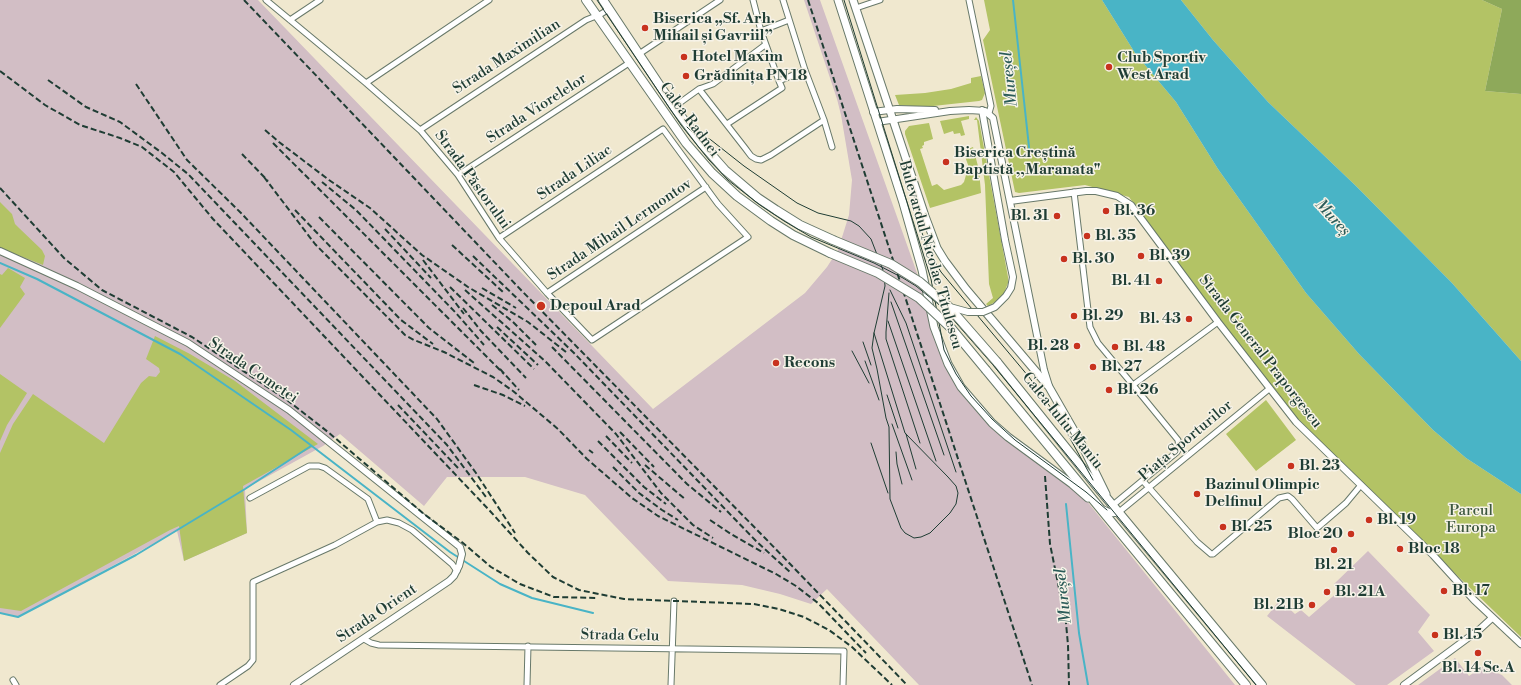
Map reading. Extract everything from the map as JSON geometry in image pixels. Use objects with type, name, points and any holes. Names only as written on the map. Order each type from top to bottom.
[{"type":"main road","name":"Calea Radnei","points":[[586,0],[686,143],[712,173],[754,209],[793,235]]},
{"type":"main road","name":"Calea Radnei","points":[[603,0],[674,107],[702,144],[725,170],[758,198],[800,225]]},
{"type":"main road","name":"Bulevardul Nicolae Titulescu","points":[[838,0],[912,231],[934,326],[954,376],[975,405],[999,430],[1072,484],[1099,508],[1110,513],[1119,512]]},
{"type":"main road","name":"Bulevardul Nicolae Titulescu","points":[[853,0],[937,248],[966,289],[1049,388],[1080,441],[1111,502]]},
{"type":"main road","name":"Calea Iuliu Maniu","points":[[800,225],[891,264],[920,282],[948,306],[997,362],[1262,685]]},
{"type":"main road","name":"Calea Iuliu Maniu","points":[[793,235],[830,253],[878,273],[919,298],[952,328],[1246,685]]},
{"type":"street","name":"Strada Păstorului","points":[[266,0],[366,82],[420,130],[458,175],[499,238],[547,293],[592,340],[748,237],[732,220],[706,187]]},
{"type":"street","points":[[290,20],[320,0]]},
{"type":"street","points":[[366,82],[489,0]]},
{"type":"street","points":[[639,54],[720,0]]},
{"type":"street","points":[[727,124],[782,88],[765,45],[753,0]]},
{"type":"street","points":[[784,0],[805,70],[824,120],[832,147]]},
{"type":"street","points":[[856,8],[880,0]]},
{"type":"street","points":[[969,0],[991,106],[989,113]]},
{"type":"street","name":"Strada Maximilian","points":[[420,130],[586,20],[609,9]]},
{"type":"street","points":[[761,31],[789,20]]},
{"type":"street","points":[[674,107],[700,89],[713,84],[765,45]]},
{"type":"street","name":"Strada Viorelelor","points":[[458,175],[629,63]]},
{"type":"street","points":[[780,81],[805,70]]},
{"type":"street","points":[[700,89],[751,156],[756,159],[761,160],[824,120]]},
{"type":"street","points":[[873,112],[890,109],[950,111],[982,110],[989,113],[993,118],[1044,370],[1049,388]]},
{"type":"street","points":[[948,306],[968,312],[979,312],[991,309],[1003,300],[1011,288],[1012,277],[982,110]]},
{"type":"street","points":[[877,122],[950,111]]},
{"type":"street","name":"Strada Liliac","points":[[499,238],[663,129],[706,187]]},
{"type":"street","name":"Strada Mihail Lermontov","points":[[547,293],[706,187]]},
{"type":"street","name":"Strada General Praporgescu","points":[[1010,201],[1074,192],[1096,191],[1117,196],[1131,204],[1218,322],[1301,428],[1433,555],[1474,600],[1521,644]]},
{"type":"street","points":[[1074,192],[1090,327],[1098,342],[1134,385],[1218,322]]},
{"type":"street","name":"Strada Cometei","points":[[0,251],[77,286],[188,343],[253,385],[324,436],[460,547],[462,554],[458,569]]},
{"type":"street","name":"Piața Sporturilor","points":[[1111,502],[1143,481],[1177,452],[1179,444],[1178,440],[1134,385]]},
{"type":"street","name":"Piața Sporturilor","points":[[1119,512],[1269,389]]},
{"type":"street","points":[[250,498],[309,466],[319,466],[325,468],[364,495],[370,503],[377,522]]},
{"type":"street","points":[[1143,481],[1197,542],[1211,554],[1213,554],[1279,498],[1288,496],[1292,499],[1317,528],[1346,503],[1361,485]]},
{"type":"street","points":[[220,685],[248,666],[253,660],[253,582],[335,545],[377,522],[387,520],[399,523],[412,530],[458,569]]},
{"type":"street","name":"Strada Orient","points":[[294,685],[449,581],[458,569]]},
{"type":"street","points":[[671,685],[671,648],[674,601]]},
{"type":"street","points":[[1404,685],[1480,629],[1492,618]]},
{"type":"street","name":"Strada Gelu","points":[[364,639],[373,644],[379,645],[844,650],[843,685]]},
{"type":"street","points":[[527,685],[528,646]]},
{"type":"shaded area","points":[[0,0],[258,0],[653,409],[805,293],[827,267],[838,250],[849,215],[852,180],[837,99],[804,0],[820,0],[917,273],[931,328],[946,367],[963,395],[997,433],[1071,485],[1082,495],[1235,685],[919,685],[827,589],[811,604],[780,594],[742,585],[668,581],[585,495],[525,477],[447,477],[424,506],[340,434],[323,446],[245,489],[247,533],[184,561],[177,531],[18,617],[0,613]]},
{"type":"shaded area","points":[[1368,551],[1430,615],[1418,632],[1434,651],[1387,685],[1356,685],[1267,616],[1280,600],[1295,614],[1301,610],[1309,617],[1339,591],[1334,584]]},
{"type":"shaded area","points":[[1455,658],[1469,676],[1482,667],[1502,675],[1512,685],[1418,685]]},
{"type":"green space","name":"Parcul Europa","points":[[984,0],[1102,0],[1135,53],[1176,102],[1218,169],[1306,293],[1359,354],[1433,430],[1466,458],[1521,494],[1521,637],[1294,417],[1129,197],[1085,185],[1019,193],[1015,192],[983,40],[990,30]]},
{"type":"green space","points":[[1181,0],[1482,0],[1502,9],[1485,91],[1521,94],[1521,361],[1452,283],[1356,186],[1268,102],[1213,40]]},
{"type":"green space","points":[[1482,0],[1521,0],[1521,94],[1485,91],[1502,9]]},
{"type":"green space","points":[[981,76],[985,93],[982,100],[979,101],[924,107],[899,105],[895,95],[925,93],[951,89],[971,83],[971,78]]},
{"type":"green space","points":[[969,116],[969,119],[961,121],[965,135],[961,136],[960,133],[954,134],[953,131],[944,134],[940,121]]},
{"type":"green space","points":[[976,117],[979,121],[1008,277],[1008,283],[1004,293],[995,302],[988,306],[986,304],[993,298],[989,284],[985,185],[977,120],[974,120]]},
{"type":"green space","points":[[929,123],[933,139],[924,142],[924,145],[922,146],[923,148],[920,149],[932,186],[937,184],[944,190],[961,185],[964,182],[966,175],[971,173],[963,151],[973,147],[979,170],[981,193],[930,208],[905,134],[905,131],[909,126]]},
{"type":"green space","points":[[0,202],[12,214],[15,224],[42,250],[45,256],[43,265],[0,248]]},
{"type":"green space","points":[[8,268],[25,278],[20,287],[25,294],[0,328],[0,274],[2,275]]},
{"type":"green space","points":[[155,336],[190,354],[235,381],[318,444],[243,486],[247,533],[184,561],[179,526],[21,611],[0,608],[0,453],[13,424],[33,394],[104,443],[141,383],[149,376],[156,377],[160,372],[159,368],[146,359]]},
{"type":"green space","points":[[0,374],[27,393],[7,425],[0,441]]},
{"type":"green space","points":[[1266,400],[1296,440],[1256,471],[1226,434]]},
{"type":"water","name":"Mureș","points":[[1102,0],[1181,0],[1213,40],[1268,102],[1356,186],[1452,283],[1521,361],[1521,494],[1466,458],[1433,430],[1359,354],[1306,293],[1218,169],[1176,102],[1135,53]]},
{"type":"waterway","name":"Mureșel","points":[[1013,0],[1030,156]]},
{"type":"waterway","points":[[0,263],[37,279],[180,354],[291,430],[450,552],[500,584],[532,598],[593,613]]},
{"type":"waterway","points":[[0,613],[18,617],[136,555],[245,489],[311,446]]},
{"type":"waterway","name":"Mureșel","points":[[1066,504],[1079,633],[1088,685]]},
{"type":"tram line","points":[[597,0],[681,125],[709,160],[728,180],[760,205],[784,221],[811,237],[874,263],[903,278],[916,286],[943,308],[993,365],[1256,685]]},
{"type":"tram line","points":[[844,0],[931,279],[944,350],[956,374],[971,396],[992,419],[1015,440],[1086,492],[1107,510]]},
{"type":"tram line","points":[[687,127],[694,134],[702,135],[711,140],[744,166],[797,203],[818,213],[851,221],[859,226],[871,239],[883,270]]},
{"type":"tram line","points":[[922,233],[930,254],[941,272],[1029,377],[1061,422],[1093,480]]},
{"type":"tram line","points":[[874,333],[905,433],[956,486],[958,493],[956,504],[950,513],[930,533],[921,537],[914,538],[905,533],[901,528],[890,499],[889,427],[872,348],[874,333],[885,286],[884,273]]},
{"type":"tram line","points":[[890,290],[906,323],[956,472]]},
{"type":"tram line","points":[[889,293],[886,339],[920,443]]},
{"type":"tram line","points":[[891,302],[944,455]]},
{"type":"tram line","points":[[888,321],[936,461]]},
{"type":"tram line","points":[[863,342],[871,365]]},
{"type":"tram line","points":[[852,351],[869,383]]},
{"type":"tram line","points":[[865,361],[879,400]]},
{"type":"tram line","points":[[887,395],[898,428]]},
{"type":"tram line","points":[[892,424],[912,480]]},
{"type":"tram line","points":[[906,434],[916,469]]},
{"type":"tram line","points":[[871,443],[888,493]]},
{"type":"tram line","points":[[896,452],[897,464],[902,484]]},
{"type":"railway","points":[[244,0],[521,290],[907,685]]},
{"type":"railway","points":[[808,0],[1032,685]]},
{"type":"railway","points":[[0,71],[45,105],[80,125],[142,147],[174,172],[213,219],[528,553],[553,577],[579,590],[624,599],[754,604],[779,609],[804,617],[829,630],[852,647],[892,685]]},
{"type":"railway","points":[[48,80],[86,107],[120,122],[188,174],[447,445],[486,497]]},
{"type":"railway","points":[[136,84],[187,160],[241,213],[437,419],[476,473],[515,533]]},
{"type":"railway","points":[[265,130],[329,180],[370,208],[422,255],[468,287],[528,322],[566,352]]},
{"type":"railway","points":[[273,143],[504,374]]},
{"type":"railway","points":[[242,154],[268,181]]},
{"type":"railway","points":[[264,177],[315,244],[405,335],[444,352],[493,377],[513,391],[558,429],[587,459],[632,498],[658,516],[776,574],[796,586],[818,603],[866,653]]},
{"type":"railway","points":[[322,182],[356,210],[456,313],[484,345]]},
{"type":"railway","points":[[0,188],[64,258],[102,290],[192,337],[287,400],[328,432],[424,514],[463,543],[491,567],[520,584],[554,597],[598,598]]},
{"type":"railway","points":[[295,210],[401,320],[433,344]]},
{"type":"railway","points":[[319,217],[429,328],[474,363]]},
{"type":"railway","points":[[385,229],[431,278]]},
{"type":"railway","points":[[452,245],[503,292]]},
{"type":"railway","points":[[473,256],[574,353],[757,542],[791,573]]},
{"type":"railway","points":[[423,260],[464,314]]},
{"type":"railway","points":[[450,287],[534,369]]},
{"type":"railway","points":[[482,288],[516,308]]},
{"type":"railway","points":[[465,290],[545,361],[616,434],[661,493],[693,525],[713,538]]},
{"type":"railway","points":[[492,305],[513,322],[536,345]]},
{"type":"railway","points":[[463,308],[481,331],[526,378]]},
{"type":"railway","points":[[497,327],[538,365]]},
{"type":"railway","points":[[552,347],[687,484],[721,512]]},
{"type":"railway","points":[[500,369],[519,390]]},
{"type":"railway","points":[[474,385],[503,395],[525,406]]},
{"type":"railway","points":[[398,405],[459,469]]},
{"type":"railway","points":[[620,432],[654,467]]},
{"type":"railway","points":[[606,436],[632,463]]},
{"type":"railway","points":[[598,441],[644,487],[666,504]]},
{"type":"railway","points":[[589,450],[593,453]]},
{"type":"railway","points":[[645,465],[686,500]]},
{"type":"railway","points":[[613,467],[639,493],[678,520]]},
{"type":"railway","points":[[1045,476],[1050,544],[1066,623],[1069,685]]},
{"type":"railway","points":[[710,520],[764,553]]},
{"type":"place","name":"Biserica „Sf. Arh. Mihail și Gavriil”","points":[[645,28]]},
{"type":"place","name":"Hotel Maxim","points":[[684,57]]},
{"type":"place","name":"Club Sportiv West Arad","points":[[1109,67]]},
{"type":"place","name":"Grădinița PN 18","points":[[686,76]]},
{"type":"place","name":"Biserica Creștină Baptistă ,,Maranata\"","points":[[946,162]]},
{"type":"place","name":"Bl. 36","points":[[1106,211]]},
{"type":"place","name":"Bl. 31","points":[[1057,216]]},
{"type":"place","name":"Bl. 35","points":[[1087,236]]},
{"type":"place","name":"Bl. 39","points":[[1141,256]]},
{"type":"place","name":"Bl. 30","points":[[1064,259]]},
{"type":"place","name":"Bl. 41","points":[[1159,281]]},
{"type":"place","name":"Depoul Arad","points":[[541,306]]},
{"type":"place","name":"Bl. 29","points":[[1074,316]]},
{"type":"place","name":"Bl. 43","points":[[1189,319]]},
{"type":"place","name":"Bl. 28","points":[[1077,346]]},
{"type":"place","name":"Bl. 48","points":[[1115,347]]},
{"type":"place","name":"Recons","points":[[776,363]]},
{"type":"place","name":"Bl. 27","points":[[1093,367]]},
{"type":"place","name":"Bl. 26","points":[[1109,390]]},
{"type":"place","name":"Bl. 23","points":[[1291,466]]},
{"type":"place","name":"Bazinul Olimpic Delfinul","points":[[1197,494]]},
{"type":"place","name":"Bl. 19","points":[[1369,520]]},
{"type":"place","name":"Bl. 25","points":[[1223,527]]},
{"type":"place","name":"Bloc 20","points":[[1351,534]]},
{"type":"place","name":"Bloc 18","points":[[1400,549]]},
{"type":"place","name":"Bl. 21","points":[[1334,550]]},
{"type":"place","name":"Bl. 17","points":[[1444,591]]},
{"type":"place","name":"Bl. 21A","points":[[1327,592]]},
{"type":"place","name":"Bl. 21B","points":[[1312,605]]},
{"type":"place","name":"Bl. 15","points":[[1435,635]]},
{"type":"place","name":"Bl. 14 Sc.A","points":[[1478,653]]}]
